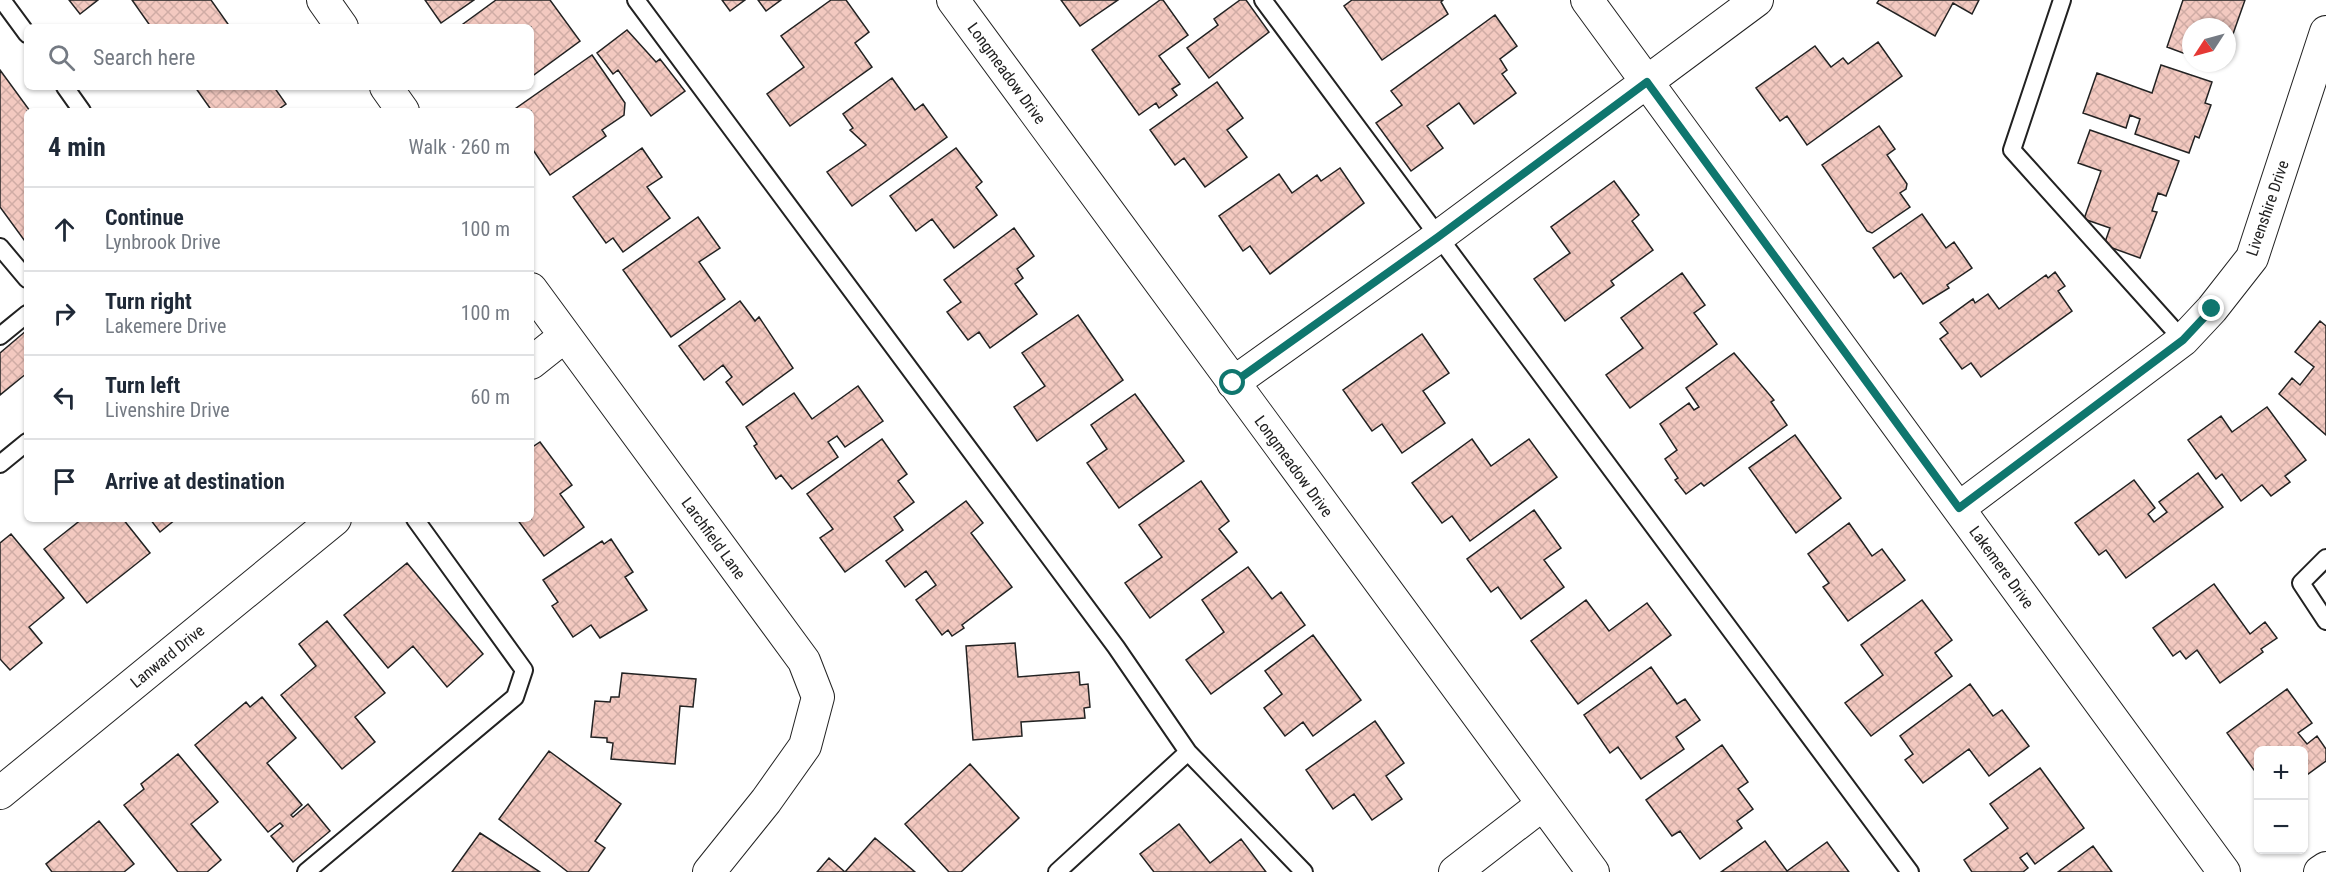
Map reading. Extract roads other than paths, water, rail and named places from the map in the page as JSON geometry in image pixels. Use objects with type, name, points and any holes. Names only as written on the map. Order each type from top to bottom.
[{"type":"street","points":[[323,0],[340,24]]},
{"type":"street","name":"Longmeadow Drive","points":[[953,0],[1593,872]]},
{"type":"street","name":"Lakemere Drive","points":[[1587,0],[2224,872]]},
{"type":"street","points":[[1233,383],[1438,237],[1757,0]]},
{"type":"street","name":"Livenshire Drive","points":[[1959,508],[2183,340],[2212,309],[2252,258],[2326,32]]},
{"type":"street","points":[[388,90],[401,108]]},
{"type":"street","name":"Larchfield Lane","points":[[534,293],[804,661],[818,697],[805,746],[766,801],[710,872]]},
{"type":"street","points":[[534,361],[565,336]]},
{"type":"street","name":"Lanward Drive","points":[[0,793],[331,522]]},
{"type":"street","points":[[1455,872],[1543,804]]},
{"type":"street","points":[[2320,872],[2326,868]]},
{"type":"lane","points":[[2,0],[24,30]]},
{"type":"lane","points":[[636,0],[1116,647],[1188,752],[1304,872]]},
{"type":"lane","points":[[1263,0],[1910,872]]},
{"type":"lane","points":[[2062,0],[2012,150],[2183,340]]},
{"type":"lane","points":[[67,90],[80,108]]},
{"type":"lane","points":[[0,247],[24,275]]},
{"type":"lane","points":[[0,336],[24,316]]},
{"type":"lane","points":[[0,464],[24,444]]},
{"type":"lane","points":[[306,872],[515,697],[524,670],[417,522]]},
{"type":"lane","points":[[2326,558],[2301,583],[2326,621]]},
{"type":"lane","points":[[1057,872],[1188,752]]}]
